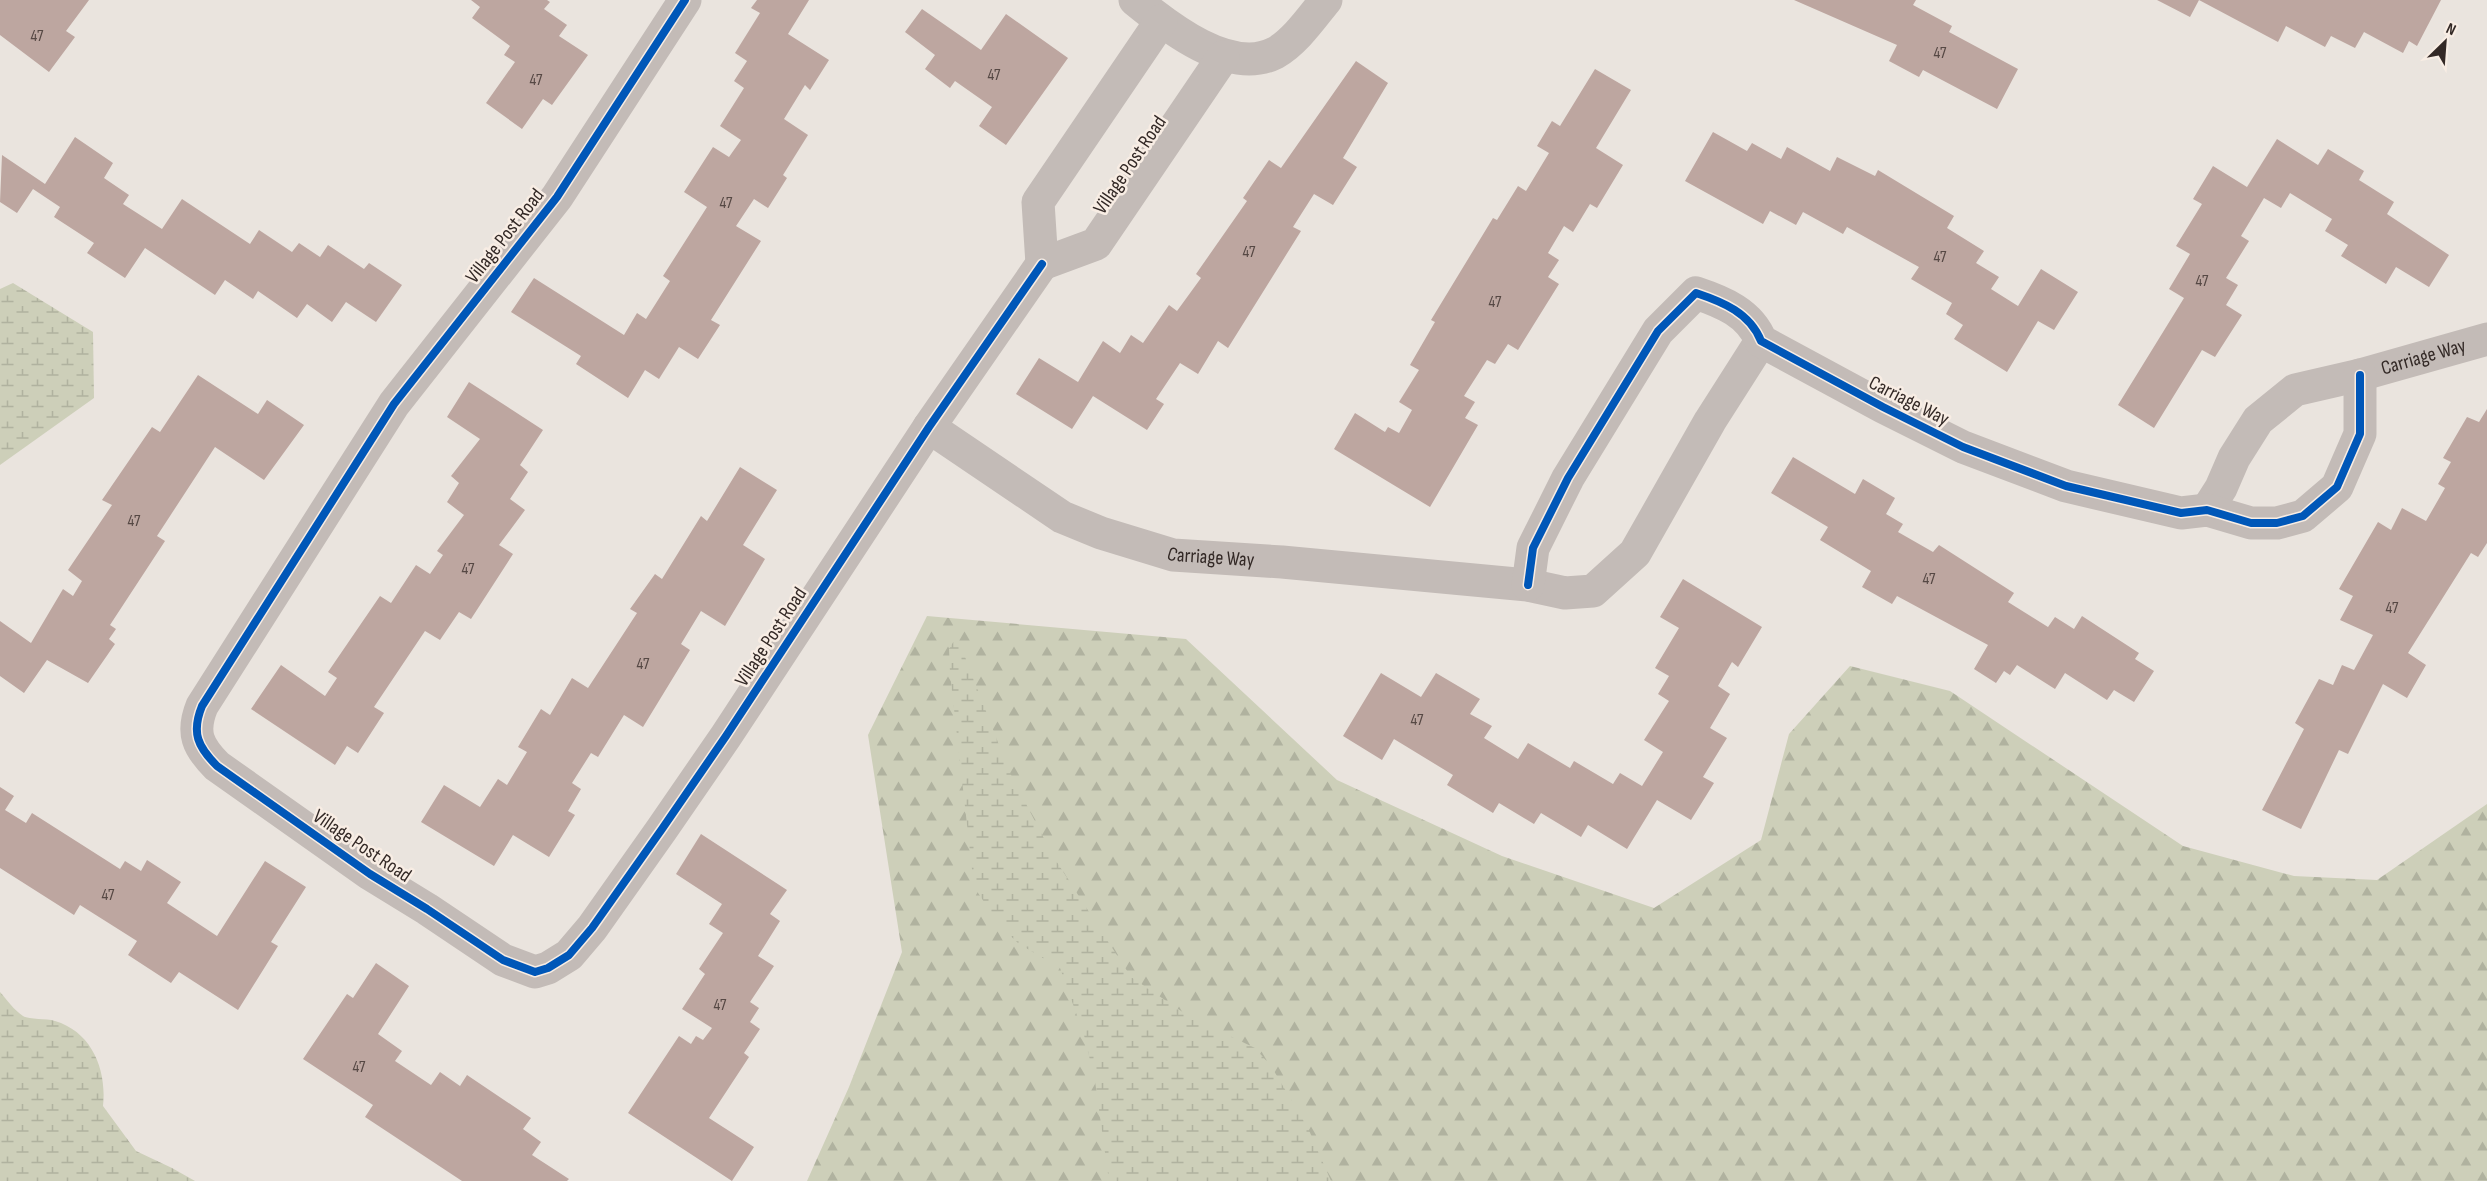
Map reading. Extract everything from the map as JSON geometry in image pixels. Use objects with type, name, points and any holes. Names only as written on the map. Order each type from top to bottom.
[{"type":"street","name":"Village Post Road","points":[[685,0],[557,197],[394,404],[197,717],[198,745],[217,766],[370,874],[503,960],[536,972],[548,968],[569,955],[592,928],[726,736],[929,427],[1042,264],[1096,244],[1223,57]]},
{"type":"street","points":[[1136,0],[1161,21],[1223,57],[1256,59],[1276,53],[1300,32],[1326,0]]},
{"type":"street","points":[[1042,264],[1038,202],[1161,21]]},
{"type":"street","name":"Carriage Way","points":[[1528,585],[1533,548],[1568,478],[1658,331],[1696,294],[1724,303],[1755,327],[1761,341],[1963,447],[2066,486],[2181,513],[2207,510],[2251,523],[2277,523],[2303,516],[2337,487],[2360,434],[2360,375]]},
{"type":"street","name":"Carriage Way","points":[[2207,510],[2221,488],[2234,458],[2258,420],[2295,390],[2360,375],[2487,339]]},
{"type":"street","name":"Carriage Way","points":[[929,427],[1062,517],[1101,533],[1173,555],[1282,562],[1528,585],[1565,593],[1593,591],[1635,553],[1710,421],[1761,341]]},
{"type":"green space","points":[[13,283],[93,332],[94,398],[0,465],[0,289]]},
{"type":"green space","points":[[927,616],[1186,639],[1337,780],[1502,856],[1654,908],[1761,840],[1789,734],[1850,666],[1950,691],[2183,846],[2294,876],[2377,880],[2487,804],[2487,1181],[807,1181],[849,1087],[902,952],[868,735]]},
{"type":"green space","points":[[957,636],[1009,771],[1053,856],[1131,977],[1190,1017],[1255,1048],[1271,1066],[1308,1128],[1331,1181],[1109,1181],[1095,1081],[1084,1035],[1060,968],[1019,944],[1001,927],[974,887],[950,673],[949,649]]},
{"type":"green space","points":[[0,992],[23,1016],[55,1021],[79,1034],[88,1043],[99,1066],[104,1092],[103,1106],[136,1151],[195,1181],[0,1181]]},
{"type":"building","points":[[0,0],[89,0],[66,31],[75,37],[49,72],[0,35]]},
{"type":"building","points":[[471,0],[547,0],[550,2],[544,9],[567,25],[559,36],[588,55],[552,105],[543,99],[522,129],[486,103],[515,62],[504,55],[510,46],[472,18],[480,7]]},
{"type":"building","points":[[757,0],[809,0],[788,34],[829,60],[810,90],[805,85],[784,119],[808,135],[783,175],[787,178],[768,208],[754,199],[736,226],[761,241],[711,320],[720,325],[698,359],[679,347],[659,379],[645,370],[628,398],[576,364],[581,356],[511,312],[534,278],[624,335],[637,313],[646,319],[670,281],[663,276],[707,207],[684,192],[713,147],[729,157],[741,140],[720,126],[744,88],[734,81],[747,61],[735,53],[760,13],[751,8]]},
{"type":"building","points":[[1794,0],[1916,0],[1913,5],[1952,26],[1949,32],[2018,69],[1997,109],[1923,70],[1919,77],[1889,61],[1897,45]]},
{"type":"building","points":[[2157,0],[2199,0],[2190,17]]},
{"type":"building","points":[[2199,0],[2441,0],[2417,46],[2409,41],[2403,53],[2364,32],[2355,48],[2331,36],[2325,47],[2286,26],[2278,42]]},
{"type":"building","points":[[922,9],[981,50],[1006,14],[1068,58],[1006,145],[979,126],[992,107],[955,81],[950,88],[925,69],[935,55],[905,32]]},
{"type":"building","points":[[1356,61],[1388,83],[1343,158],[1357,167],[1333,205],[1314,194],[1293,227],[1301,231],[1228,348],[1218,341],[1198,374],[1180,363],[1156,399],[1164,404],[1147,430],[1093,396],[1072,429],[1016,394],[1039,358],[1078,382],[1103,341],[1120,353],[1131,335],[1143,343],[1169,305],[1177,311],[1201,278],[1196,274],[1247,201],[1243,198],[1269,160],[1281,168]]},
{"type":"building","points":[[1595,69],[1631,90],[1596,148],[1623,165],[1597,208],[1590,204],[1573,232],[1564,226],[1548,253],[1559,260],[1548,277],[1559,284],[1518,350],[1508,344],[1495,364],[1487,360],[1464,396],[1475,402],[1465,418],[1478,425],[1430,507],[1334,449],[1355,413],[1385,432],[1388,427],[1399,433],[1412,410],[1399,402],[1419,370],[1410,365],[1435,322],[1431,320],[1493,218],[1497,220],[1518,186],[1526,191],[1549,153],[1537,146],[1552,121],[1560,126]]},
{"type":"building","points":[[1713,132],[1747,151],[1752,143],[1781,159],[1787,147],[1830,171],[1837,157],[1875,176],[1878,170],[1954,216],[1947,228],[1984,251],[1976,263],[1999,277],[1991,289],[2018,306],[2041,269],[2078,292],[2054,330],[2038,321],[2007,372],[1954,339],[1963,325],[1946,314],[1952,303],[1911,279],[1919,267],[1847,227],[1843,234],[1803,212],[1796,225],[1770,211],[1763,224],[1685,181]]},
{"type":"building","points":[[75,137],[113,163],[104,178],[129,195],[123,204],[162,229],[182,199],[250,244],[259,230],[292,252],[299,243],[320,257],[328,245],[364,269],[369,263],[402,285],[376,322],[346,302],[332,322],[307,304],[297,318],[258,291],[253,299],[225,280],[215,295],[145,248],[125,278],[87,253],[94,243],[54,217],[60,207],[33,189],[17,213],[0,202],[2,155],[45,184]]},
{"type":"building","points":[[2277,139],[2318,165],[2328,149],[2364,171],[2359,180],[2394,202],[2387,214],[2449,255],[2429,287],[2396,267],[2386,284],[2341,256],[2348,245],[2325,231],[2332,219],[2290,193],[2281,208],[2264,198],[2241,236],[2249,241],[2226,278],[2238,285],[2226,305],[2242,315],[2215,357],[2202,350],[2154,428],[2118,405],[2184,298],[2169,289],[2190,254],[2176,246],[2202,204],[2193,199],[2213,166],[2247,187]]},
{"type":"building","points":[[198,375],[258,414],[267,400],[304,425],[264,480],[215,447],[157,536],[165,541],[110,625],[116,629],[109,639],[115,644],[88,683],[47,660],[24,693],[0,676],[0,621],[31,643],[63,589],[73,596],[82,581],[68,570],[112,505],[102,500],[152,427],[160,432]]},
{"type":"building","points":[[469,382],[543,430],[520,465],[528,472],[510,499],[525,510],[499,545],[513,554],[471,619],[459,612],[440,640],[425,631],[374,707],[384,713],[358,753],[347,746],[335,765],[251,709],[281,665],[325,696],[337,678],[328,672],[380,596],[391,603],[416,565],[430,574],[443,555],[437,551],[464,515],[447,502],[459,483],[451,476],[480,439],[447,417]]},
{"type":"building","points":[[2487,409],[2487,543],[2478,557],[2471,553],[2408,653],[2426,665],[2407,698],[2383,684],[2348,754],[2339,750],[2301,829],[2262,810],[2304,729],[2295,723],[2319,679],[2333,685],[2342,665],[2354,670],[2373,635],[2340,620],[2353,596],[2339,589],[2378,522],[2391,530],[2402,508],[2426,521],[2445,488],[2438,484],[2451,462],[2443,458],[2467,417],[2479,422]]},
{"type":"building","points":[[1793,457],[1855,494],[1863,479],[1895,498],[1886,514],[1903,524],[1898,532],[1933,552],[1939,545],[2014,593],[2008,602],[2048,627],[2055,617],[2074,629],[2082,616],[2139,653],[2135,659],[2154,671],[2134,702],[2114,690],[2107,700],[2065,673],[2055,689],[2017,665],[2010,675],[2004,671],[1996,683],[1974,669],[1988,645],[1897,596],[1892,604],[1862,587],[1871,571],[1820,540],[1828,527],[1771,493]]},
{"type":"building","points":[[740,467],[777,490],[743,545],[765,559],[725,626],[701,611],[681,644],[690,650],[643,727],[624,715],[598,757],[591,753],[572,783],[581,789],[568,811],[575,815],[549,857],[513,835],[494,866],[421,822],[444,785],[480,807],[498,779],[507,785],[527,752],[518,747],[541,709],[550,715],[572,678],[588,688],[637,613],[630,609],[655,574],[662,579],[701,516],[707,521]]},
{"type":"building","points":[[1683,579],[1762,627],[1738,667],[1732,662],[1718,686],[1730,694],[1710,728],[1727,738],[1703,777],[1714,783],[1691,820],[1657,800],[1627,849],[1588,825],[1581,837],[1541,813],[1534,824],[1499,803],[1493,813],[1447,785],[1453,775],[1394,739],[1382,760],[1343,736],[1381,673],[1421,697],[1436,673],[1480,699],[1470,714],[1492,726],[1484,738],[1518,759],[1528,743],[1570,768],[1574,761],[1613,784],[1620,773],[1642,786],[1663,752],[1644,740],[1669,701],[1658,694],[1669,676],[1655,668],[1679,628],[1660,617]]},
{"type":"building","points":[[0,787],[14,796],[5,810],[26,823],[32,813],[120,869],[125,861],[141,871],[147,860],[181,882],[167,903],[217,936],[265,861],[306,887],[271,942],[278,946],[238,1010],[179,972],[171,983],[128,955],[137,941],[80,905],[74,915],[0,868]]},
{"type":"building","points":[[701,834],[787,890],[770,914],[780,921],[758,956],[774,966],[750,1002],[759,1008],[750,1022],[760,1029],[744,1053],[749,1057],[709,1118],[754,1147],[732,1181],[628,1113],[679,1036],[691,1044],[696,1036],[703,1040],[712,1028],[682,1009],[705,974],[699,969],[723,933],[709,924],[722,904],[676,874]]},
{"type":"building","points":[[376,963],[409,986],[378,1034],[402,1051],[395,1061],[431,1085],[440,1072],[460,1086],[467,1075],[531,1118],[523,1129],[541,1142],[532,1155],[569,1179],[567,1181],[462,1181],[365,1117],[373,1105],[303,1059],[347,994],[353,998]]},
{"type":"cycle path","points":[[685,0],[557,197],[394,404],[202,706],[197,724],[198,739],[217,766],[370,874],[503,960],[535,972],[548,968],[569,955],[592,928],[662,829],[726,736],[929,427],[1042,264]]},
{"type":"cycle path","points":[[1528,585],[1533,548],[1568,478],[1658,331],[1696,293],[1735,310],[1750,323],[1761,341],[1963,447],[2066,486],[2181,513],[2207,510],[2251,523],[2277,523],[2303,516],[2337,487],[2360,434],[2360,375]]}]
